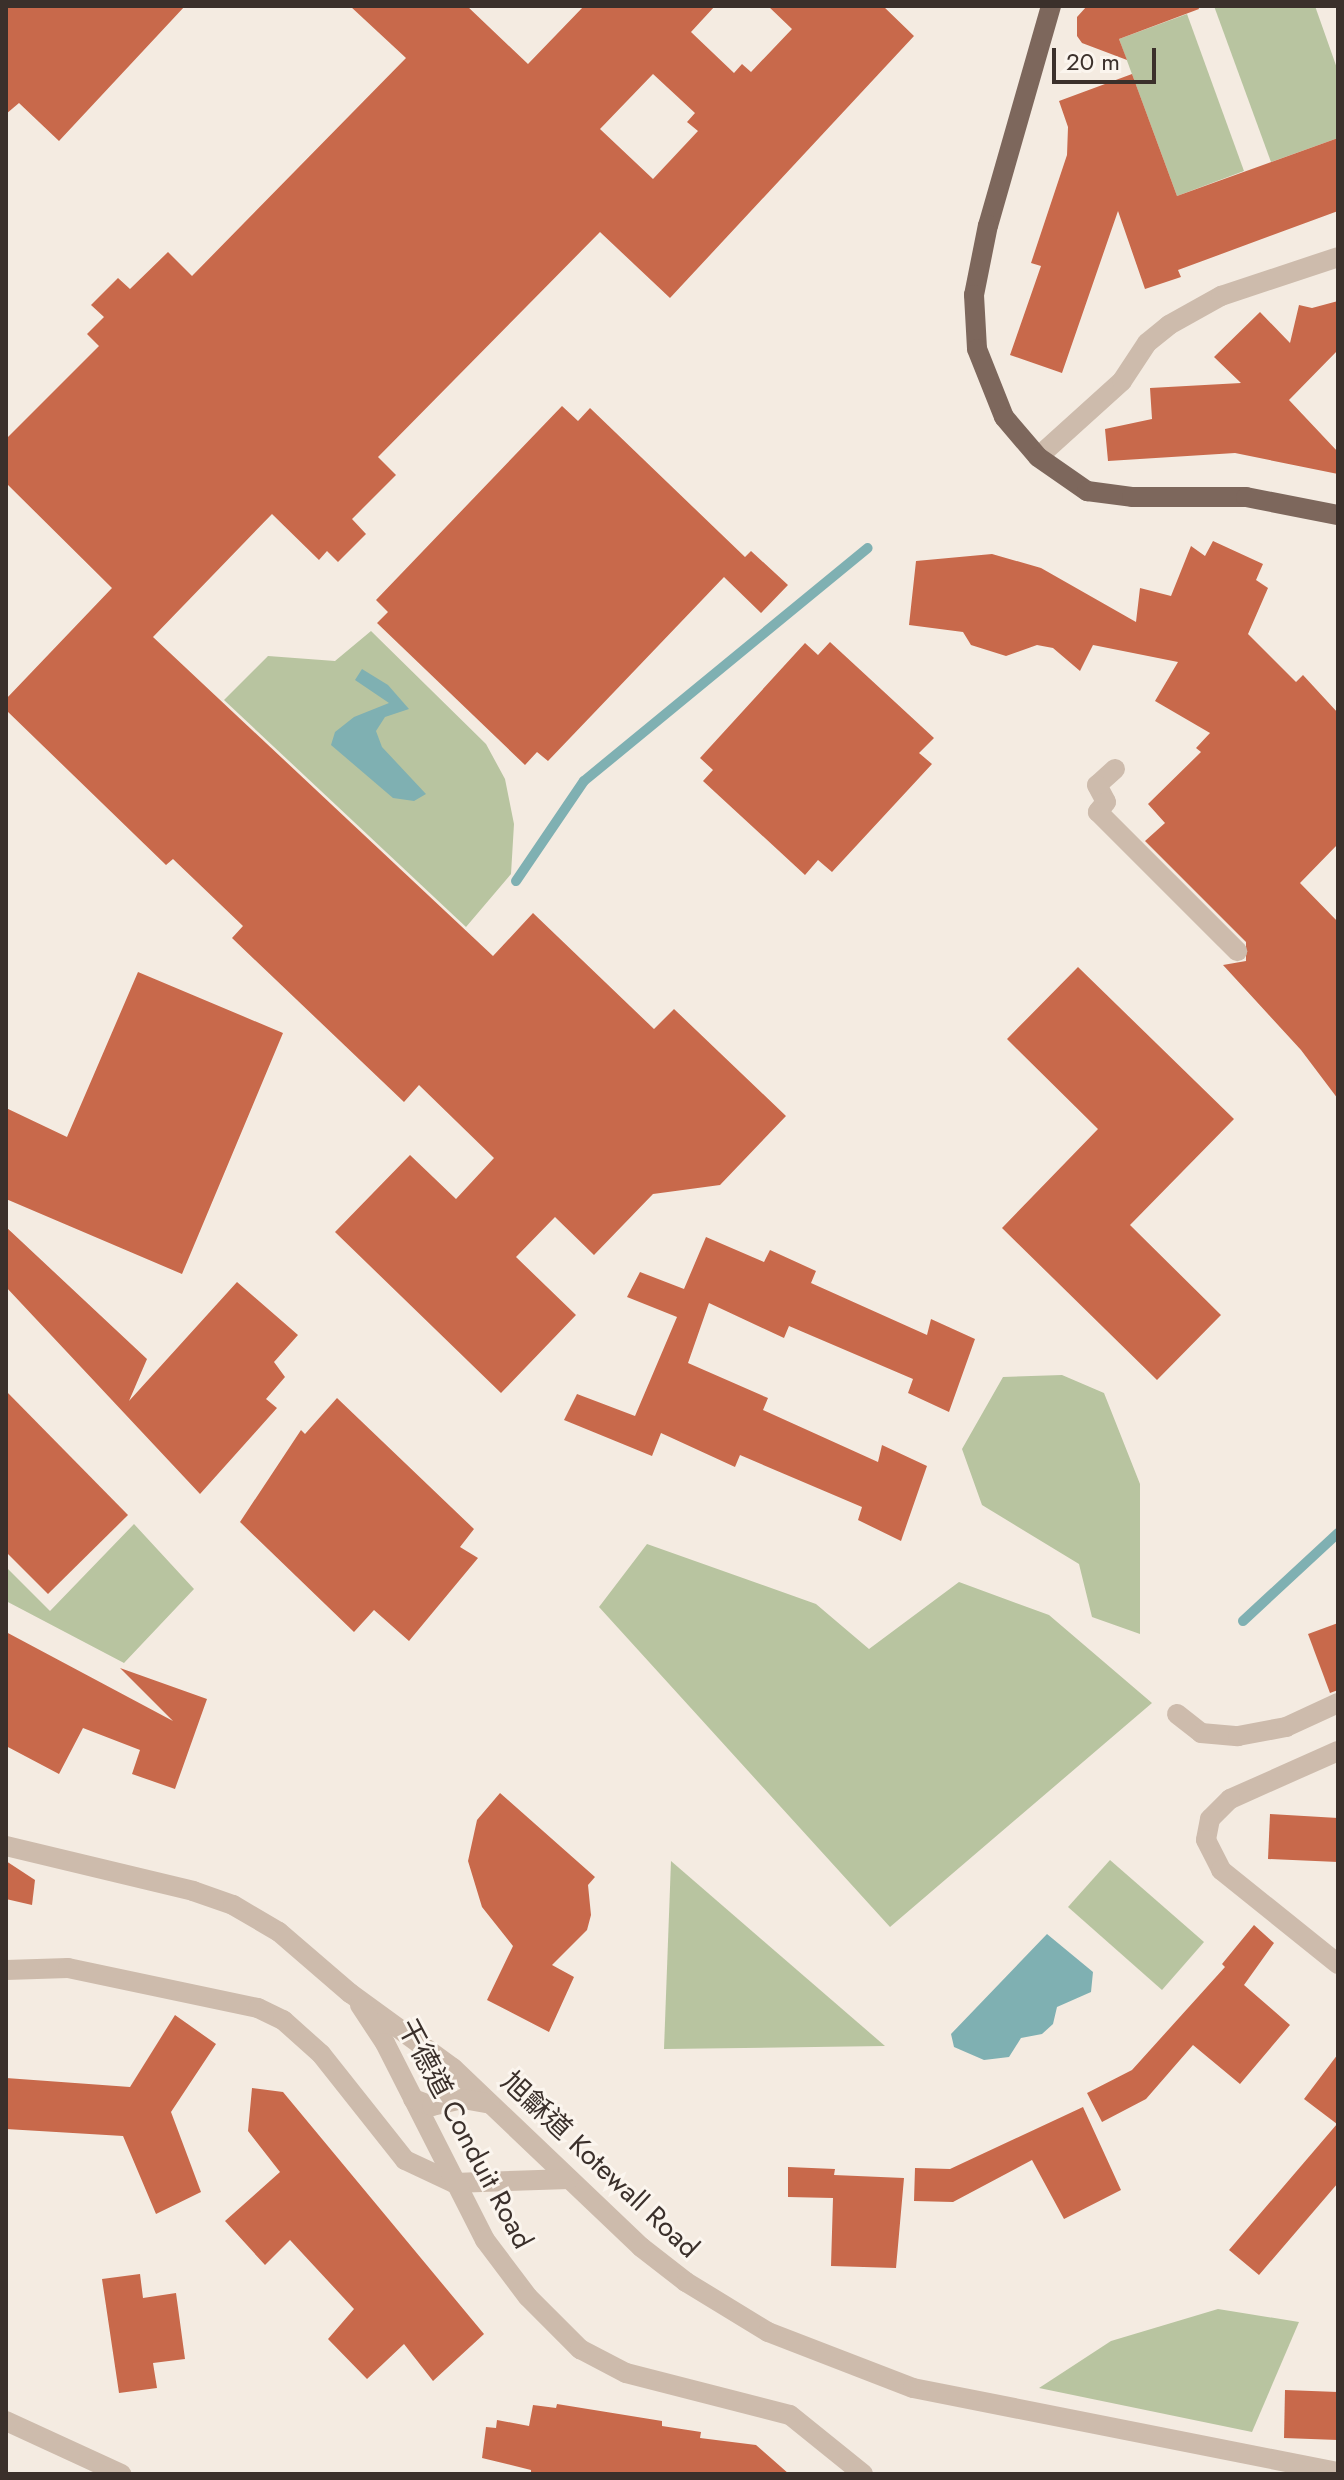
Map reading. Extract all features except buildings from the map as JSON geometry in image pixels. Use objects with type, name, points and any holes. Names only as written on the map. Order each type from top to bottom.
[{"type":"main road","points":[[1051,6],[988,225],[974,295],[977,349],[988,385],[1004,417],[1038,457],[1070,482],[1109,495],[1246,497],[1338,515]]},
{"type":"street","points":[[1038,457],[1122,381],[1147,343],[1169,325],[1221,296],[1338,257]]},
{"type":"street","points":[[1115,769],[1097,785],[1106,802],[1098,812],[1237,951]]},
{"type":"street","points":[[1177,1714],[1201,1733],[1238,1736],[1286,1727],[1338,1703]]},
{"type":"street","points":[[1338,1751],[1230,1799],[1210,1819],[1206,1840],[1221,1870],[1338,1964]]},
{"type":"street","name":"旭龢道 Kotewall Road","points":[[6,1846],[233,1905],[279,1932],[350,1993],[417,2038],[494,2105],[641,2247],[710,2297],[768,2332],[913,2388],[1338,2472]]},
{"type":"street","points":[[6,1970],[68,1968],[270,2013],[321,2054],[405,2160],[454,2183],[569,2179]]},
{"type":"street","name":"干德道 Conduit Road","points":[[350,1993],[385,2043],[454,2183],[510,2275],[580,2349],[626,2373],[790,2415],[863,2474]]},
{"type":"street","points":[[413,2099],[432,2106],[463,2099],[494,2105]]},
{"type":"street","points":[[6,2421],[121,2474]]},
{"type":"green space","points":[[1214,6],[1315,6],[1338,71],[1338,138],[1271,162]]},
{"type":"green space","points":[[1187,14],[1244,171],[1177,196],[1119,39]]},
{"type":"green space","points":[[371,631],[486,744],[505,779],[514,824],[511,874],[466,927],[224,700],[268,656],[335,661]]},
{"type":"green space","points":[[1062,1375],[1104,1393],[1140,1484],[1140,1634],[1092,1617],[1079,1564],[982,1505],[962,1449],[1003,1377]]},
{"type":"green space","points":[[134,1524],[194,1589],[124,1663],[6,1601],[6,1567],[50,1611]]},
{"type":"green space","points":[[647,1544],[816,1604],[869,1649],[959,1582],[1049,1615],[1152,1703],[890,1927],[599,1607]]},
{"type":"green space","points":[[1110,1860],[1204,1942],[1162,1990],[1068,1907]]},
{"type":"green space","points":[[671,1861],[885,2046],[664,2049]]},
{"type":"green space","points":[[1218,2309],[1299,2322],[1252,2432],[1039,2388],[1111,2341]]},
{"type":"water","points":[[362,669],[388,685],[409,709],[385,717],[376,731],[382,747],[426,794],[414,801],[393,798],[331,745],[335,732],[354,717],[389,703],[355,680]]},
{"type":"water","points":[[1047,1934],[1093,1972],[1091,1992],[1057,2007],[1053,2024],[1042,2034],[1021,2038],[1009,2057],[984,2060],[954,2047],[951,2034]]},
{"type":"waterway","points":[[516,881],[584,781],[868,548]]},
{"type":"waterway","points":[[1243,1621],[1338,1533]]}]
